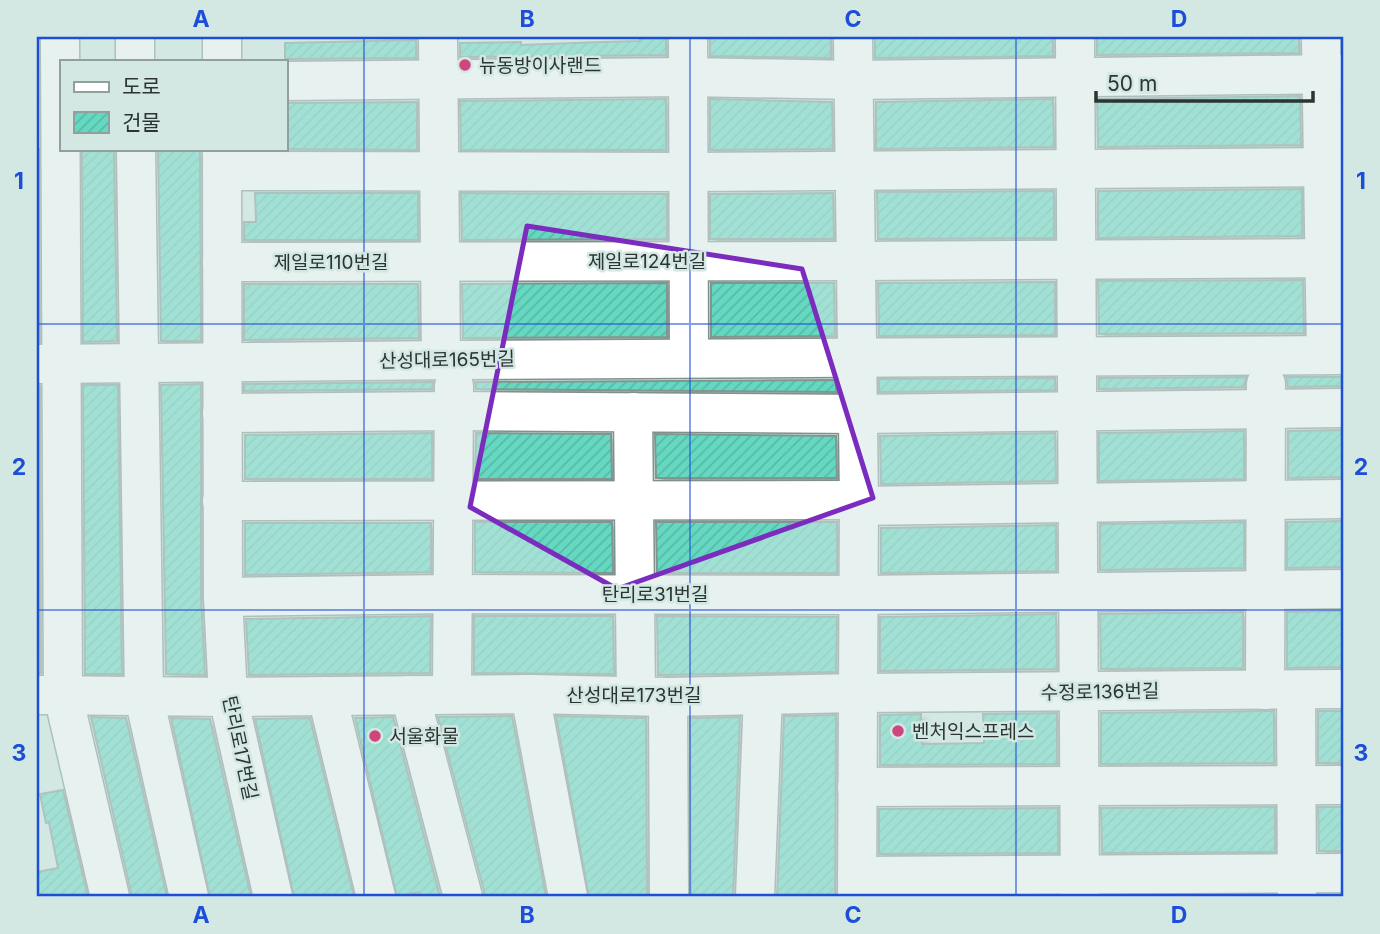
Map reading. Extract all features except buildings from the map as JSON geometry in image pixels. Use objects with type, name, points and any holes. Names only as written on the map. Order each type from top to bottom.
[{"type":"street","points":[[60,37],[49,364],[50,695],[110,897]]},
{"type":"street","points":[[135,37],[135,60]]},
{"type":"street","points":[[222,37],[222,60]]},
{"type":"street","points":[[438,37],[439,262],[454,411],[452,694]]},
{"type":"street","points":[[688,37],[689,358]]},
{"type":"street","points":[[853,37],[859,503],[857,886],[1297,886],[1343,873]]},
{"type":"street","points":[[1075,37],[1080,886]]},
{"type":"street","points":[[1321,37],[1332,74],[1335,355]]},
{"type":"street","points":[[287,81],[687,77],[853,80],[1332,74]]},
{"type":"street","points":[[136,150],[144,696],[189,897]]},
{"type":"street","points":[[222,362],[222,160],[438,171],[688,172],[1333,167]]},
{"type":"street","name":"제일로124번길","points":[[439,262],[1334,258]]},
{"type":"street","name":"제일로110번길","points":[[222,262],[439,262]]},
{"type":"street","name":"산성대로165번길","points":[[49,364],[1335,355]]},
{"type":"street","points":[[1266,356],[1266,590],[1297,785],[1297,886]]},
{"type":"street","name":"탄리로17번길","points":[[222,362],[223,597],[228,697],[273,897]]},
{"type":"street","points":[[222,413],[454,411],[857,414],[1343,408]]},
{"type":"street","points":[[634,412],[635,594],[652,696],[669,897]]},
{"type":"street","points":[[222,501],[859,503],[1343,499]]},
{"type":"street","name":"탄리로31번길","points":[[452,594],[859,595],[1343,589]]},
{"type":"street","points":[[223,597],[452,594]]},
{"type":"street","name":"수정로136번길","points":[[857,693],[1343,689]]},
{"type":"street","name":"산성대로173번길","points":[[50,695],[652,696],[857,693]]},
{"type":"street","points":[[530,694],[568,897]]},
{"type":"street","points":[[410,695],[463,897]]},
{"type":"street","points":[[755,897],[763,695]]},
{"type":"street","points":[[327,696],[376,897]]},
{"type":"street","points":[[857,787],[1343,785]]},
{"type":"highlighted area","points":[[527,226],[802,269],[873,498],[617,589],[470,507]]},
{"type":"place","name":"뉴동방이사랜드","points":[[465,65]]},
{"type":"place","name":"벤처익스프레스","points":[[898,731]]},
{"type":"place","name":"서울화물","points":[[375,736]]}]
